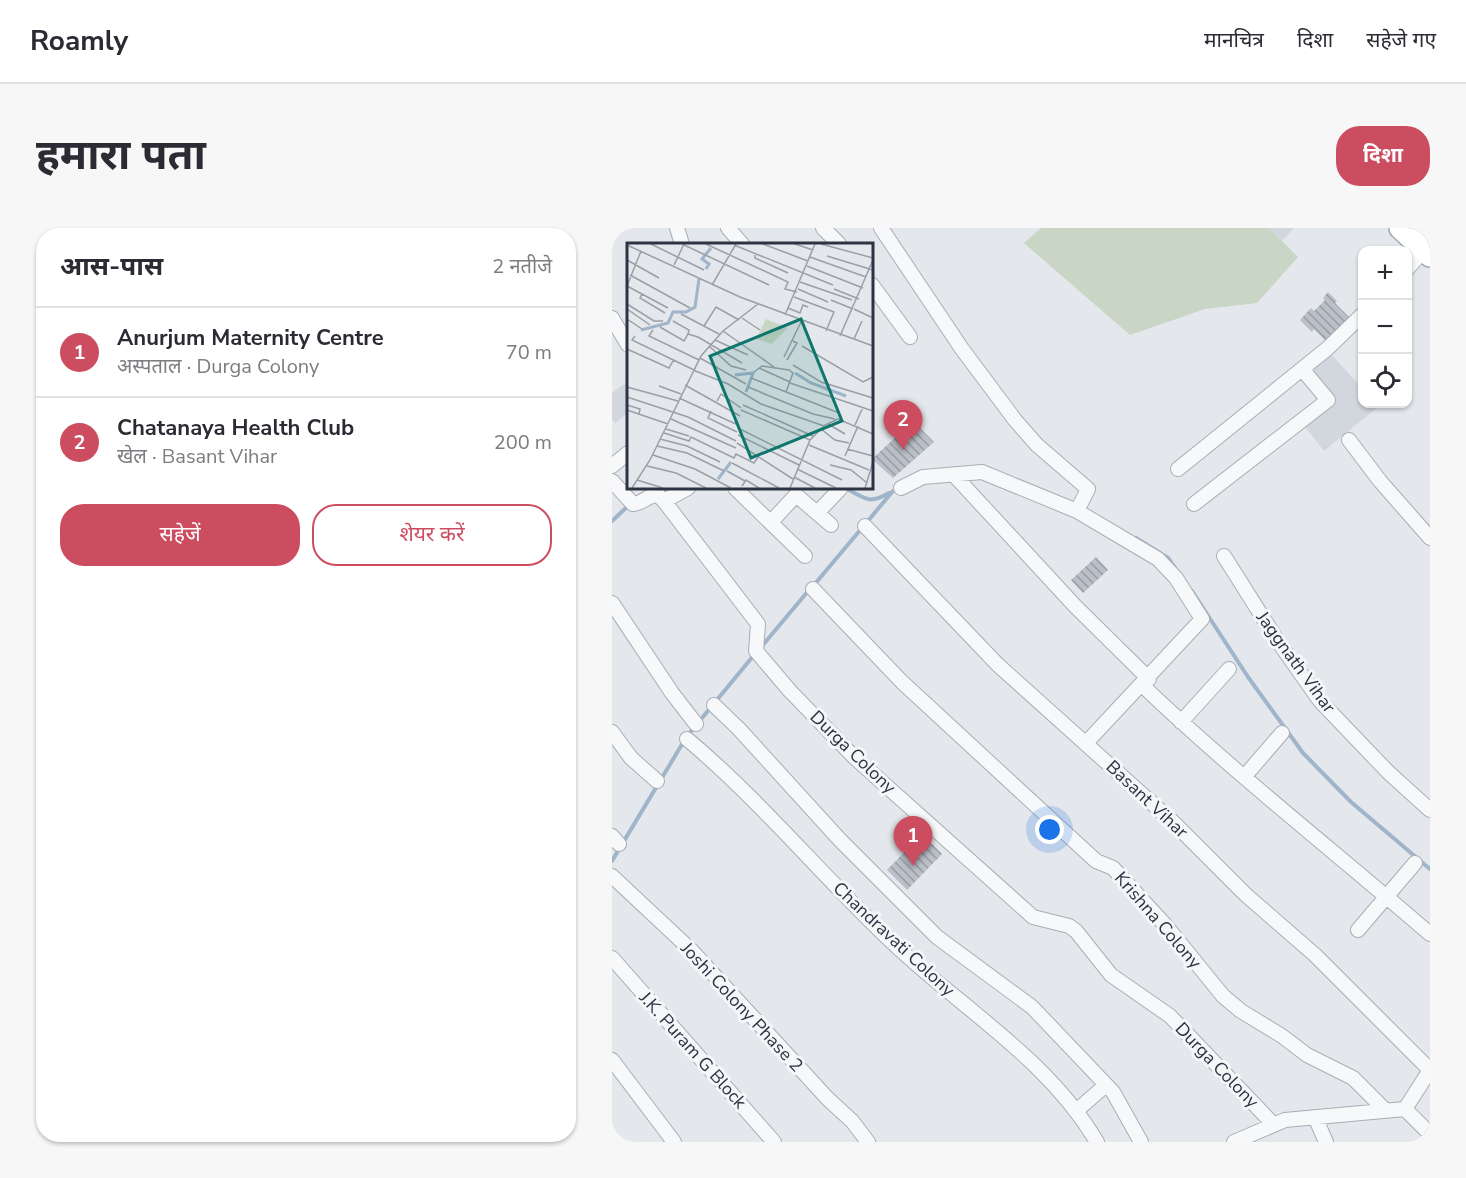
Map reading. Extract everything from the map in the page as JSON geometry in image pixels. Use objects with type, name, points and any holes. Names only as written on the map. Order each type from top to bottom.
[{"type":"main road","points":[[1400,228],[1428,247]]},
{"type":"main road","points":[[1422,228],[1428,247]]},
{"type":"street","points":[[677,228],[682,243]]},
{"type":"street","points":[[728,228],[741,243]]},
{"type":"street","points":[[823,228],[838,243]]},
{"type":"street","points":[[881,228],[962,349],[1015,420],[1037,445],[1088,489],[1077,511]]},
{"type":"street","points":[[1412,263],[1428,247]]},
{"type":"street","points":[[873,286],[910,337]]},
{"type":"street","points":[[1178,469],[1328,348],[1358,319]]},
{"type":"street","points":[[613,321],[627,343]]},
{"type":"street","points":[[1194,504],[1328,400],[1302,369]]},
{"type":"street","points":[[1349,440],[1380,481],[1430,538]]},
{"type":"street","points":[[612,466],[627,454]]},
{"type":"street","points":[[901,488],[923,477],[982,472],[1077,511],[1158,559],[1176,579],[1202,619],[1146,682],[1086,743]]},
{"type":"street","points":[[954,475],[1181,722],[1430,934]]},
{"type":"street","points":[[612,481],[633,504],[638,504],[654,495],[658,495],[664,501],[686,489]]},
{"type":"street","points":[[736,489],[805,556]]},
{"type":"street","points":[[817,513],[840,489]]},
{"type":"street","points":[[771,522],[796,495],[831,525]]},
{"type":"street","name":"Durga Colony","points":[[664,501],[758,624],[755,643],[758,654],[790,691],[854,757],[1033,917],[1069,926],[1076,931],[1111,975],[1170,1016],[1274,1125]]},
{"type":"street","name":"Basant Vihar","points":[[866,526],[998,665],[1174,824],[1246,895],[1315,955],[1430,1070]]},
{"type":"street","name":"Jaggnath Vihar","points":[[1224,556],[1277,640],[1320,701],[1388,772],[1430,810]]},
{"type":"street","name":"Krishna Colony","points":[[813,589],[902,682],[1015,788],[1096,861],[1113,868],[1167,927],[1223,996],[1241,1011],[1282,1036],[1307,1055],[1353,1078],[1385,1110]]},
{"type":"street","points":[[612,603],[672,693],[696,724]]},
{"type":"street","points":[[1181,722],[1229,669]]},
{"type":"street","points":[[714,705],[739,729],[840,840],[937,937],[1032,1007],[1113,1092],[1141,1142]]},
{"type":"street","points":[[612,732],[631,758],[657,781]]},
{"type":"street","points":[[1244,777],[1282,733]]},
{"type":"street","name":"Chandravati Colony","points":[[687,739],[721,768],[894,944],[1032,1061],[1076,1111],[1097,1142]]},
{"type":"street","points":[[1358,930],[1415,863]]},
{"type":"street","name":"Joshi Colony Phase 2","points":[[612,876],[699,958],[828,1099],[852,1120],[868,1142]]},
{"type":"street","name":"J.K. Puram G Block","points":[[612,958],[774,1142]]},
{"type":"street","points":[[612,1060],[674,1142]]},
{"type":"street","points":[[1405,1109],[1430,1070]]},
{"type":"street","points":[[1076,1111],[1106,1085]]},
{"type":"street","points":[[1241,1141],[1285,1120],[1405,1109],[1430,1134]]},
{"type":"street","points":[[1315,1117],[1326,1142]]},
{"type":"shaded area","points":[[1269,228],[1294,228],[1282,241]]},
{"type":"shaded area","points":[[1331,354],[1358,384],[1358,408],[1377,408],[1324,451],[1304,425],[1333,403],[1308,373]]},
{"type":"shaded area","points":[[627,382],[627,414],[615,423],[612,419],[612,393]]},
{"type":"green space","points":[[1041,228],[1269,228],[1298,257],[1257,303],[1205,309],[1130,335],[1024,243]]},
{"type":"building","points":[[1328,292],[1350,318],[1327,342],[1314,329],[1312,332],[1300,320],[1311,308],[1314,311],[1325,300],[1323,298]]},
{"type":"building","points":[[913,421],[934,442],[893,478],[873,458]]},
{"type":"building","points":[[1096,557],[1108,570],[1083,593],[1071,580]]},
{"type":"building","points":[[922,834],[942,854],[907,890],[887,870]]},
{"type":"waterway","points":[[658,489],[664,489]]},
{"type":"waterway","points":[[846,489],[870,500],[889,493]]},
{"type":"waterway","points":[[814,585],[893,491]]},
{"type":"waterway","points":[[612,521],[628,506]]},
{"type":"waterway","points":[[1136,538],[1168,558],[1175,568]]},
{"type":"waterway","points":[[762,646],[809,590]]},
{"type":"waterway","points":[[1192,591],[1248,677],[1303,753],[1351,802],[1430,869]]},
{"type":"waterway","points":[[688,735],[754,655]]},
{"type":"waterway","points":[[612,861],[684,741]]},
{"type":"place","name":"Chatanaya Health Club","points":[[903,450]]},
{"type":"place","name":"Anurjum Maternity Centre","points":[[913,866]]}]
